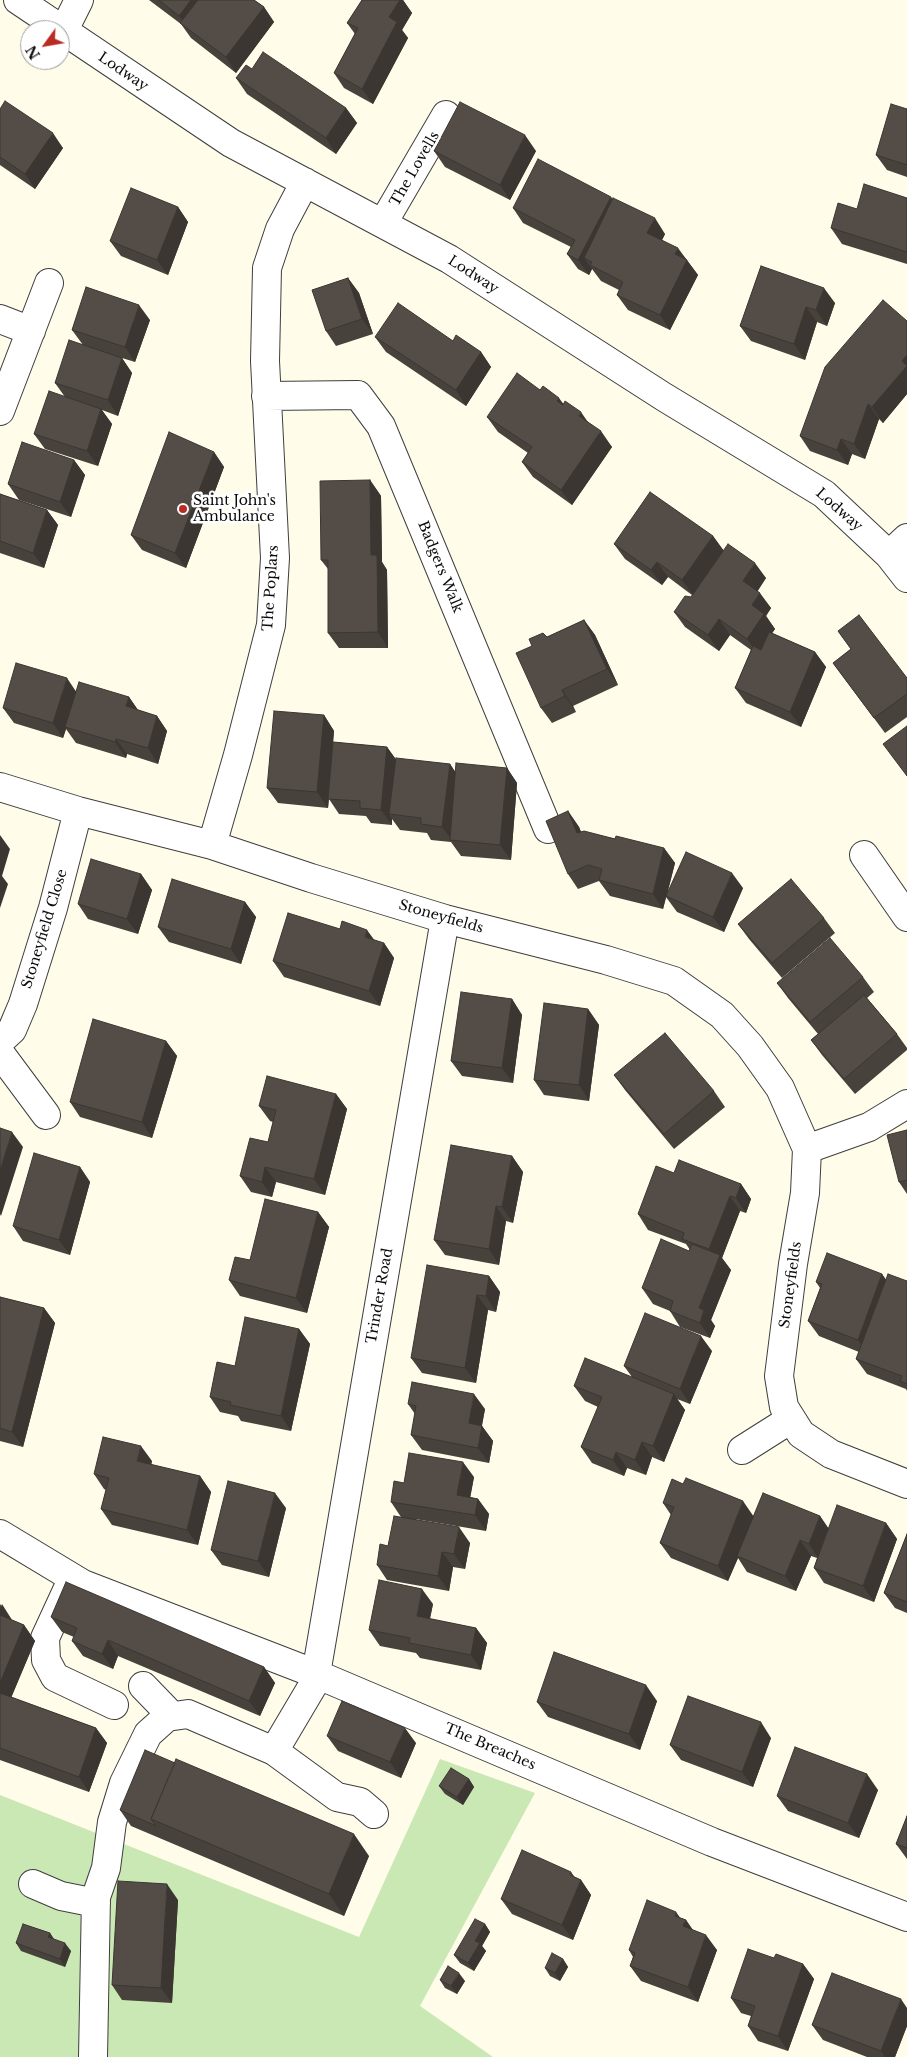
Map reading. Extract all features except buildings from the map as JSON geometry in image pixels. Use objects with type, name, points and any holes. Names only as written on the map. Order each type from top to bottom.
[{"type":"street","name":"Lodway","points":[[18,0],[46,20]]},
{"type":"street","points":[[69,20],[79,0]]},
{"type":"street","name":"Lodway","points":[[70,37],[231,143],[449,259],[664,397],[824,494],[898,546],[907,578]]},
{"type":"street","name":"The Lovells","points":[[383,223],[446,116]]},
{"type":"street","name":"The Poplars","points":[[212,845],[238,755],[271,625],[275,558],[266,396],[264,308],[267,268],[280,230],[305,182]]},
{"type":"street","points":[[0,411],[49,283]]},
{"type":"street","points":[[0,319],[31,331]]},
{"type":"street","name":"Badgers Walk","points":[[266,396],[358,395],[382,426],[548,829]]},
{"type":"street","name":"Stoneyfields","points":[[0,787],[78,811],[212,845],[445,919],[606,960],[674,981],[722,1015],[750,1046],[780,1088],[807,1149],[805,1193],[792,1273],[779,1376],[784,1407],[800,1434],[830,1454],[907,1484]]},
{"type":"street","name":"Stoneyfield Close","points":[[0,1041],[12,1030],[23,1004],[53,908],[78,811]]},
{"type":"street","points":[[864,855],[907,917]]},
{"type":"street","name":"Trinder Road","points":[[317,1675],[445,919]]},
{"type":"street","points":[[0,1052],[46,1115]]},
{"type":"street","points":[[807,1149],[869,1126],[907,1104]]},
{"type":"street","points":[[742,1450],[791,1419]]},
{"type":"street","name":"The Breaches","points":[[0,1534],[83,1584],[317,1675],[712,1842],[907,1917]]},
{"type":"street","points":[[73,1578],[45,1638],[46,1660],[55,1677],[114,1705]]},
{"type":"street","points":[[274,1752],[317,1675]]},
{"type":"street","points":[[143,1686],[172,1716]]},
{"type":"street","points":[[93,2057],[96,1903],[106,1868],[112,1822],[124,1783],[148,1734],[167,1717],[188,1714],[274,1752],[337,1797],[360,1802],[374,1814]]},
{"type":"street","points":[[33,1884],[62,1896],[96,1903]]},
{"type":"green space","points":[[440,1759],[535,1793],[420,2006],[493,2057],[0,2057],[0,1795],[359,1937]]},
{"type":"place","name":"Saint John's Ambulance","points":[[183,509]]}]
